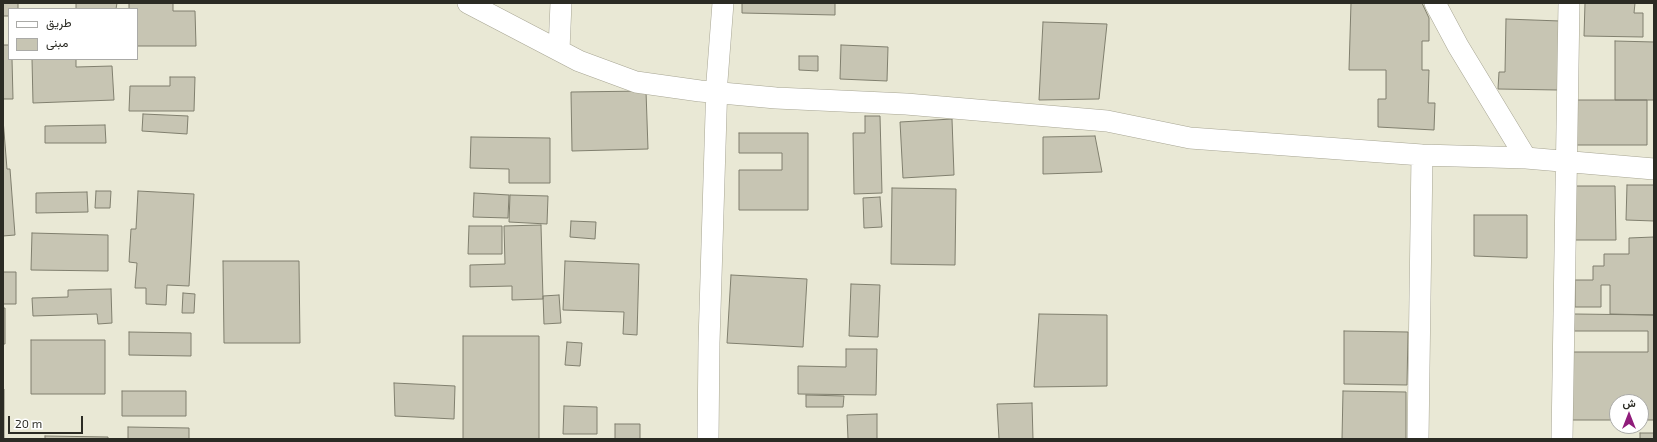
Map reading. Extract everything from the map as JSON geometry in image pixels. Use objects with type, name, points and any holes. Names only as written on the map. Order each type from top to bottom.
[{"type":"street","points":[[468,3],[579,60],[636,82],[717,93],[776,98],[906,104],[1107,121],[1190,138],[1422,155],[1526,158],[1654,169]]},
{"type":"street","points":[[560,50],[561,3]]},
{"type":"street","points":[[708,439],[709,343],[717,93],[723,3]]},
{"type":"street","points":[[1435,3],[1458,46],[1526,158]]},
{"type":"street","points":[[1562,439],[1569,3]]},
{"type":"street","points":[[1418,439],[1422,155]]},
{"type":"building","points":[[3,3],[18,3],[18,8],[8,8],[8,16],[3,16]]},
{"type":"building","points":[[76,3],[117,3],[116,8],[76,8]]},
{"type":"building","points":[[129,3],[173,3],[173,11],[195,11],[196,46],[138,46],[138,8],[129,8]]},
{"type":"building","points":[[742,3],[835,3],[835,15],[742,13]]},
{"type":"building","points":[[1351,3],[1422,3],[1429,18],[1429,41],[1422,41],[1422,70],[1429,70],[1428,103],[1435,103],[1434,130],[1378,127],[1378,99],[1386,99],[1386,70],[1349,70]]},
{"type":"building","points":[[1585,3],[1635,3],[1634,13],[1643,13],[1643,37],[1584,36]]},
{"type":"building","points":[[1506,19],[1560,21],[1558,90],[1498,89],[1499,72],[1505,72]]},
{"type":"building","points":[[1043,22],[1107,24],[1099,99],[1039,100]]},
{"type":"building","points":[[1615,41],[1654,42],[1654,100],[1615,100]]},
{"type":"building","points":[[3,45],[8,45],[8,60],[12,60],[13,99],[3,99]]},
{"type":"building","points":[[841,45],[888,47],[887,81],[840,79]]},
{"type":"building","points":[[799,56],[818,56],[818,71],[799,70]]},
{"type":"building","points":[[32,60],[76,60],[76,67],[112,66],[114,100],[33,103]]},
{"type":"building","points":[[170,77],[195,77],[194,111],[129,111],[130,86],[170,86]]},
{"type":"building","points":[[646,91],[648,149],[572,151],[571,92]]},
{"type":"building","points":[[1576,100],[1647,100],[1647,145],[1576,145]]},
{"type":"building","points":[[143,114],[188,116],[187,134],[142,131]]},
{"type":"building","points":[[865,116],[880,116],[882,193],[854,194],[853,133],[865,133]]},
{"type":"building","points":[[3,119],[7,169],[10,169],[15,235],[3,236]]},
{"type":"building","points":[[952,119],[954,175],[903,178],[900,122]]},
{"type":"building","points":[[105,125],[106,143],[45,143],[45,126]]},
{"type":"building","points":[[739,133],[808,133],[808,210],[739,210],[739,170],[782,170],[782,153],[739,153]]},
{"type":"building","points":[[1095,136],[1102,172],[1043,174],[1043,137]]},
{"type":"building","points":[[471,137],[550,138],[550,183],[509,183],[509,169],[470,168]]},
{"type":"building","points":[[1627,185],[1654,185],[1654,221],[1626,220]]},
{"type":"building","points":[[1574,186],[1615,186],[1616,240],[1574,240]]},
{"type":"building","points":[[892,188],[956,189],[955,265],[891,264]]},
{"type":"building","points":[[96,191],[111,191],[110,208],[95,208]]},
{"type":"building","points":[[138,191],[194,194],[189,286],[167,285],[166,305],[146,304],[146,288],[135,288],[137,263],[129,262],[131,229],[136,229]]},
{"type":"building","points":[[87,192],[88,212],[36,213],[36,193]]},
{"type":"building","points":[[474,193],[509,195],[508,218],[473,217]]},
{"type":"building","points":[[510,195],[548,196],[547,224],[509,222]]},
{"type":"building","points":[[880,197],[882,227],[864,228],[863,198]]},
{"type":"building","points":[[1474,215],[1527,215],[1527,258],[1474,256]]},
{"type":"building","points":[[571,221],[596,222],[595,239],[570,237]]},
{"type":"building","points":[[541,225],[543,299],[512,300],[512,286],[470,287],[470,265],[505,264],[504,226]]},
{"type":"building","points":[[469,226],[502,226],[502,254],[468,254]]},
{"type":"building","points":[[32,233],[108,235],[108,271],[31,270]]},
{"type":"building","points":[[1654,237],[1654,315],[1610,314],[1610,285],[1601,285],[1601,307],[1575,307],[1575,280],[1593,280],[1593,266],[1604,266],[1604,254],[1629,254],[1629,238]]},
{"type":"building","points":[[223,261],[299,261],[300,343],[224,343]]},
{"type":"building","points":[[565,261],[639,264],[637,335],[623,334],[624,312],[563,310]]},
{"type":"building","points":[[3,272],[16,272],[16,304],[3,304]]},
{"type":"building","points":[[731,275],[807,279],[803,347],[727,343]]},
{"type":"building","points":[[851,284],[880,285],[878,337],[849,336]]},
{"type":"building","points":[[111,289],[112,323],[98,324],[97,314],[33,316],[32,298],[68,297],[68,290]]},
{"type":"building","points":[[183,293],[195,294],[194,313],[182,313]]},
{"type":"building","points":[[559,295],[561,323],[544,324],[543,296]]},
{"type":"building","points":[[3,308],[5,308],[5,344],[3,344]]},
{"type":"building","points":[[1039,314],[1107,315],[1107,386],[1034,387]]},
{"type":"building","points":[[1574,314],[1654,315],[1654,420],[1649,420],[1649,394],[1609,394],[1609,420],[1572,420],[1572,352],[1648,352],[1648,331],[1574,331]]},
{"type":"building","points":[[1344,331],[1408,332],[1407,385],[1344,384]]},
{"type":"building","points":[[129,332],[191,333],[191,356],[129,355]]},
{"type":"building","points":[[463,336],[539,336],[539,439],[463,439]]},
{"type":"building","points":[[31,340],[105,340],[105,394],[31,394]]},
{"type":"building","points":[[567,342],[582,343],[580,366],[565,365]]},
{"type":"building","points":[[846,349],[877,349],[876,395],[798,394],[798,366],[846,367]]},
{"type":"building","points":[[394,383],[455,386],[454,419],[395,416]]},
{"type":"building","points":[[4,389],[4,439],[3,439]]},
{"type":"building","points":[[122,391],[186,391],[186,416],[122,416]]},
{"type":"building","points":[[1343,391],[1406,392],[1406,439],[1342,439]]},
{"type":"building","points":[[806,395],[844,396],[843,407],[806,407]]},
{"type":"building","points":[[1032,403],[1033,439],[999,439],[997,404]]},
{"type":"building","points":[[564,406],[597,407],[597,434],[563,434]]},
{"type":"building","points":[[877,414],[877,439],[848,439],[847,415]]},
{"type":"building","points":[[615,424],[640,424],[640,439],[615,439]]},
{"type":"building","points":[[128,427],[189,428],[189,439],[128,439]]},
{"type":"building","points":[[1654,433],[1654,439],[1640,439],[1640,434]]},
{"type":"building","points":[[45,436],[108,437],[108,439],[45,439]]}]
